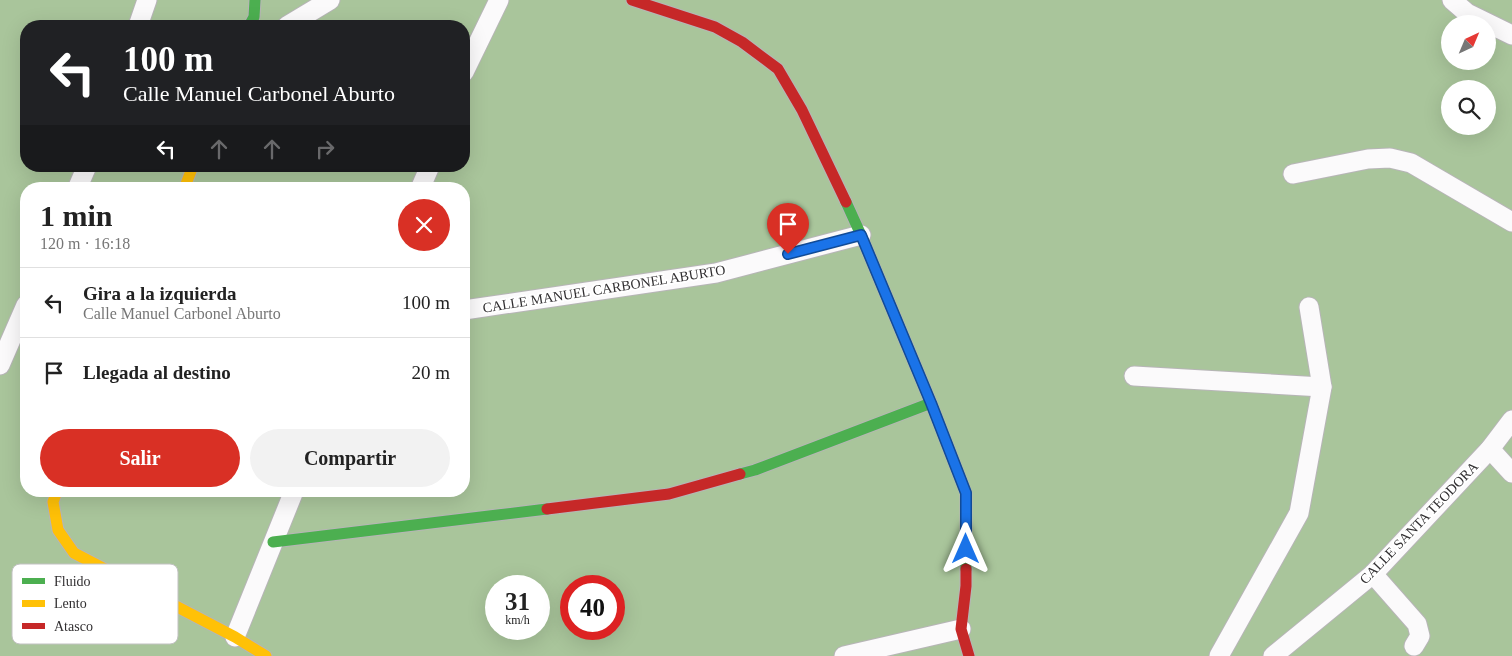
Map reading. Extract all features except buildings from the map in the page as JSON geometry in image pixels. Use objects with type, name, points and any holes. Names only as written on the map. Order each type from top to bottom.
[{"type":"street","points":[[140,20],[147,0]]},
{"type":"street","points":[[253,20],[255,0]]},
{"type":"street","points":[[297,20],[330,0]]},
{"type":"street","points":[[470,60],[499,0]]},
{"type":"street","points":[[632,0],[715,27],[742,42],[778,69],[802,110],[861,235],[931,403],[966,493],[966,586],[960,629],[969,656]]},
{"type":"street","points":[[1452,0],[1471,6],[1512,35]]},
{"type":"street","points":[[1293,174],[1368,159],[1390,158],[1411,163],[1512,222]]},
{"type":"street","name":"CALLE MANUEL CARBONEL ABURTO","points":[[470,309],[716,274],[861,235]]},
{"type":"street","points":[[1219,656],[1299,513],[1322,387],[1309,307]]},
{"type":"street","points":[[0,365],[20,319]]},
{"type":"street","points":[[1134,376],[1322,387]]},
{"type":"street","points":[[273,542],[669,494],[755,470],[931,403]]},
{"type":"street","name":"CALLE SANTA TEODORA","points":[[1273,656],[1372,574],[1490,449],[1512,420]]},
{"type":"street","points":[[1490,449],[1512,472]]},
{"type":"street","points":[[55,497],[53,502],[58,530],[74,553],[95,564]]},
{"type":"street","points":[[235,637],[292,497]]},
{"type":"street","points":[[1372,574],[1417,624],[1420,636],[1414,646]]},
{"type":"street","points":[[178,607],[235,637],[266,656]]},
{"type":"street","points":[[844,656],[960,629]]},
{"type":"green space","points":[[0,0],[1512,0],[1512,656],[0,656]]},
{"type":"traffic: fast","points":[[252,20],[255,0]]},
{"type":"traffic: fast","points":[[846,202],[931,403],[966,493],[966,569]]},
{"type":"traffic: fast","points":[[740,474],[931,403]]},
{"type":"traffic: fast","points":[[273,542],[547,509]]},
{"type":"traffic: slow","points":[[187,182],[191,172]]},
{"type":"traffic: slow","points":[[55,497],[53,502],[58,530],[74,553],[95,564]]},
{"type":"traffic: slow","points":[[178,607],[235,637],[266,656]]},
{"type":"traffic: jam","points":[[632,0],[715,27],[742,42],[778,69],[802,110],[846,202]]},
{"type":"traffic: jam","points":[[547,509],[669,494],[740,474]]},
{"type":"traffic: jam","points":[[966,569],[961,629],[969,656]]},
{"type":"route","points":[[788,254],[861,235],[931,403],[966,493],[966,549]]}]
